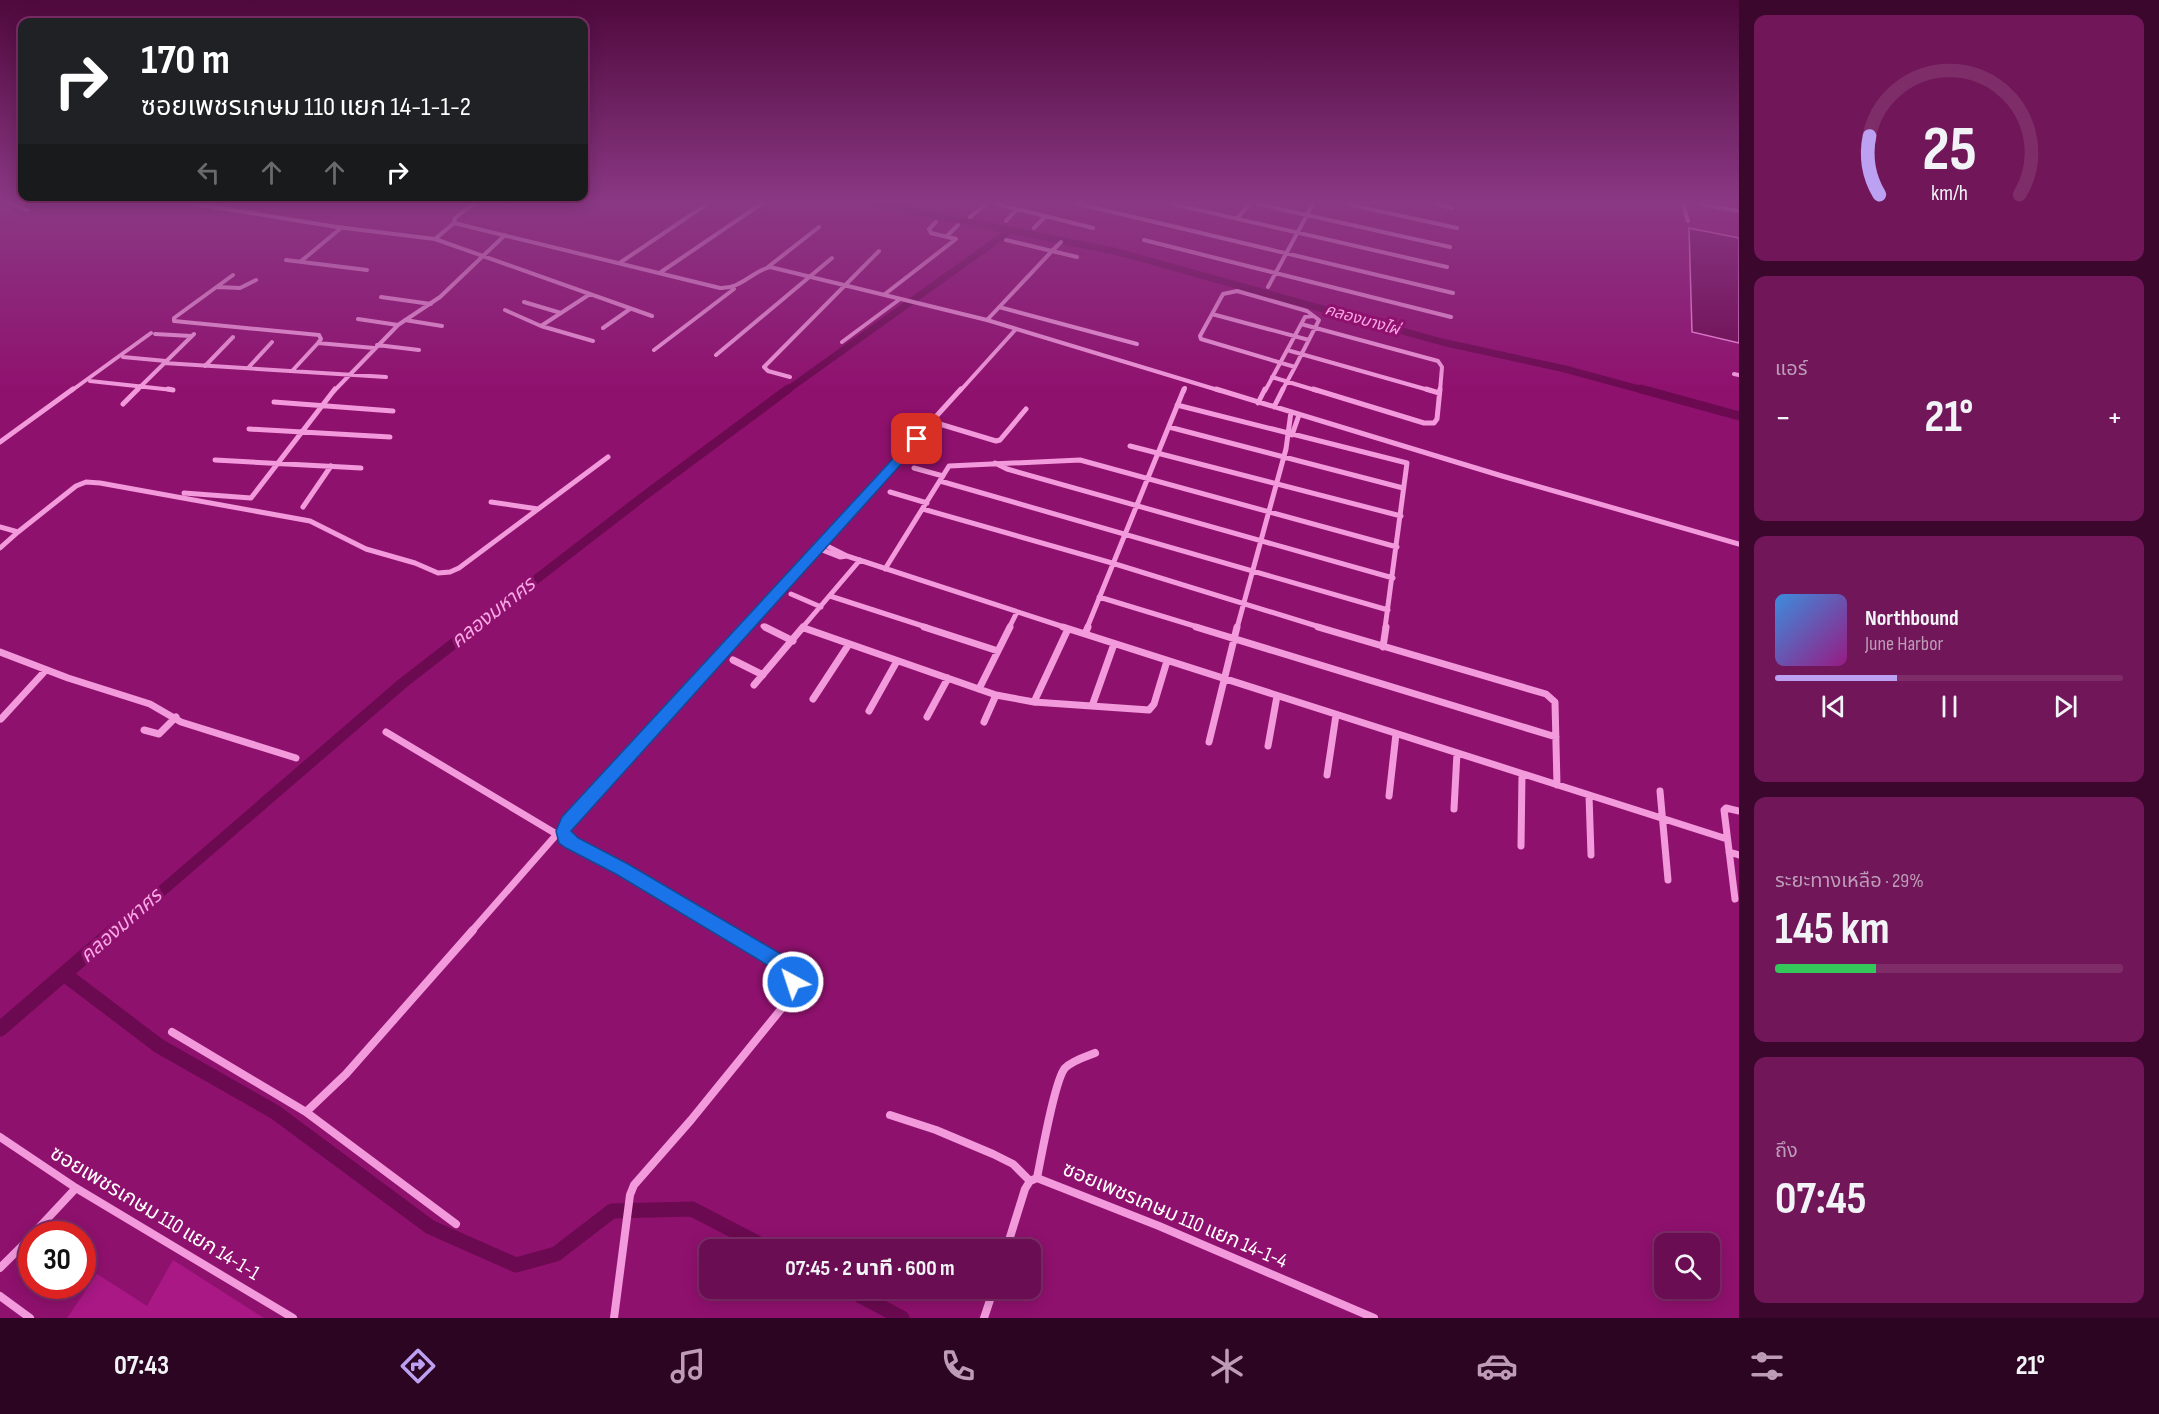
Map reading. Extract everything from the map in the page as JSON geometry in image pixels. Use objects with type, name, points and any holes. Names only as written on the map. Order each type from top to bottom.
[{"type":"street","points":[[329,266],[367,270]]},
{"type":"street","points":[[184,493],[251,498],[349,374],[398,325],[431,304],[474,266]]},
{"type":"street","points":[[508,266],[652,316]]},
{"type":"street","points":[[635,266],[720,288],[735,288]]},
{"type":"street","points":[[661,272],[671,266]]},
{"type":"street","points":[[716,355],[823,266]]},
{"type":"street","points":[[790,376],[765,370],[764,367],[865,266]]},
{"type":"street","points":[[885,294],[922,266]]},
{"type":"street","points":[[987,320],[1038,266]]},
{"type":"street","points":[[1246,266],[1451,316]]},
{"type":"street","points":[[1268,287],[1280,266]]},
{"type":"street","points":[[1339,266],[1453,293]]},
{"type":"street","points":[[1440,266],[1447,267]]},
{"type":"street","points":[[654,350],[735,288],[767,267],[987,320],[1258,403],[1739,544]]},
{"type":"street","points":[[233,275],[174,318],[174,321],[319,335],[321,339],[318,344],[311,348],[292,371]]},
{"type":"street","points":[[217,286],[240,288],[256,280]]},
{"type":"street","points":[[1274,407],[1302,354],[1319,320],[1306,311],[1232,291],[1223,294],[1200,336],[1201,339],[1295,367]]},
{"type":"street","points":[[541,326],[590,294]]},
{"type":"street","points":[[381,297],[431,304]]},
{"type":"street","points":[[842,342],[900,299]]},
{"type":"street","points":[[524,302],[561,313]]},
{"type":"street","points":[[999,307],[1137,344]]},
{"type":"street","points":[[603,328],[630,309]]},
{"type":"street","points":[[505,310],[541,326],[592,341]]},
{"type":"street","points":[[1212,314],[1309,340]]},
{"type":"street","points":[[1258,403],[1305,317],[1313,316]]},
{"type":"street","points":[[358,319],[398,325]]},
{"type":"street","points":[[405,321],[442,326]]},
{"type":"street","points":[[1272,377],[1430,424],[1437,419],[1442,367],[1438,361],[1301,324]]},
{"type":"street","points":[[306,1112],[346,1074],[561,836],[567,822],[1016,329]]},
{"type":"street","points":[[0,442],[153,333],[193,335],[123,404]]},
{"type":"street","points":[[205,366],[233,337]]},
{"type":"street","points":[[248,368],[272,342]]},
{"type":"street","points":[[318,344],[419,350]]},
{"type":"street","points":[[1287,350],[1439,393]]},
{"type":"street","points":[[123,357],[205,366],[386,377]]},
{"type":"street","points":[[90,381],[173,390]]},
{"type":"street","points":[[1085,634],[1098,597],[1185,388]]},
{"type":"street","points":[[274,402],[393,411]]},
{"type":"street","points":[[1177,405],[1404,461],[1407,466],[1383,647]]},
{"type":"street","points":[[933,422],[996,441],[1000,440],[1026,409]]},
{"type":"street","points":[[1209,742],[1243,603],[1288,440],[1287,431],[1291,412]]},
{"type":"street","points":[[1288,440],[1295,433],[1299,415]]},
{"type":"street","points":[[1168,428],[1403,488]]},
{"type":"street","points":[[249,429],[390,437]]},
{"type":"street","points":[[1130,446],[1401,516]]},
{"type":"street","points":[[0,548],[76,486],[86,482],[310,521],[366,549],[443,574],[459,568],[608,457]]},
{"type":"street","points":[[215,460],[361,468]]},
{"type":"street","points":[[885,569],[949,466],[995,462],[1080,460],[1269,510],[1397,547]]},
{"type":"street","points":[[995,462],[1007,469],[1393,578]]},
{"type":"street","points":[[303,507],[330,466]]},
{"type":"street","points":[[914,468],[941,478],[1388,610]]},
{"type":"street","points":[[890,492],[927,503]]},
{"type":"street","points":[[491,502],[538,509]]},
{"type":"street","points":[[923,510],[1112,563],[1383,647],[1546,693],[1555,702],[1557,785]]},
{"type":"street","points":[[0,527],[18,532]]},
{"type":"street","points":[[819,546],[840,557],[847,556],[860,560],[1114,644],[1727,839]]},
{"type":"street","points":[[754,685],[860,560]]},
{"type":"street","points":[[790,594],[821,607]]},
{"type":"street","points":[[830,596],[998,651]]},
{"type":"street","points":[[1098,597],[1556,737]]},
{"type":"street","points":[[979,689],[1017,612]]},
{"type":"street","points":[[763,626],[793,640]]},
{"type":"street","points":[[804,628],[996,695],[1034,702],[1149,710],[1154,704],[1167,661]]},
{"type":"street","points":[[1034,702],[1068,629]]},
{"type":"street","points":[[813,699],[849,644]]},
{"type":"street","points":[[1092,706],[1114,644]]},
{"type":"street","points":[[0,652],[45,671],[147,704],[176,717],[181,722],[296,758]]},
{"type":"street","points":[[733,660],[763,675]]},
{"type":"street","points":[[869,711],[897,661]]},
{"type":"street","points":[[1,718],[45,671]]},
{"type":"street","points":[[927,717],[948,678]]},
{"type":"street","points":[[984,722],[996,695]]},
{"type":"street","points":[[1268,746],[1277,696]]},
{"type":"street","points":[[1327,775],[1336,715]]},
{"type":"street","points":[[144,730],[153,735],[160,734],[176,717]]},
{"type":"street","points":[[386,732],[780,963],[793,977],[791,992],[782,1008],[725,1079],[634,1185],[630,1195],[614,1318]]},
{"type":"street","points":[[1389,796],[1396,734]]},
{"type":"street","points":[[1454,809],[1457,753]]},
{"type":"street","points":[[1521,846],[1522,774]]},
{"type":"street","points":[[1660,791],[1668,880]]},
{"type":"street","points":[[1589,795],[1591,855]]},
{"type":"street","points":[[1735,899],[1724,810],[1726,808],[1739,811]]},
{"type":"street","points":[[1728,852],[1739,855]]},
{"type":"street","points":[[172,1032],[306,1112],[456,1224]]},
{"type":"street","points":[[1009,1239],[1025,1189],[1033,1179],[1063,1070],[1072,1062],[1095,1053]]},
{"type":"street","points":[[890,1115],[936,1130],[993,1154],[1013,1164],[1033,1179]]},
{"type":"street","name":"ซอยเพชรเกษม 110 แยก 14-1-1","points":[[1,1140],[75,1188],[293,1318]]},
{"type":"street","name":"ซอยเพชรเกษม 110 แยก 14-1-4","points":[[1033,1179],[1138,1217],[1374,1318]]},
{"type":"street","points":[[45,1221],[75,1188]]},
{"type":"street","points":[[0,1268],[18,1249]]},
{"type":"street","points":[[0,1296],[30,1318]]},
{"type":"street","points":[[984,1318],[990,1299]]},
{"type":"shaded area","points":[[1690,266],[1739,266],[1739,343],[1692,332]]},
{"type":"shaded area","points":[[173,1260],[264,1318],[67,1318],[80,1299],[96,1299],[97,1274],[147,1306]]},
{"type":"waterway","name":"คลองมหาศร","points":[[786,391],[961,266]]},
{"type":"waterway","name":"คลองบางไผ่","points":[[1166,266],[1442,342],[1565,369],[1646,391]]},
{"type":"waterway","name":"คลองมหาศร","points":[[473,628],[788,389]]},
{"type":"waterway","name":"คลองบางไผ่","points":[[1641,389],[1739,416]]},
{"type":"waterway","name":"คลองมหาศร","points":[[114,932],[403,683],[475,627]]},
{"type":"waterway","name":"คลองมหาศร","points":[[0,1029],[115,930]]},
{"type":"waterway","points":[[64,974],[159,1046],[275,1112],[430,1227],[516,1265],[556,1254],[612,1211],[692,1209],[750,1239]]},
{"type":"waterway","points":[[867,1299],[902,1318]]},
{"type":"route","points":[[793,982],[790,972],[780,963],[622,869],[595,857],[572,843],[565,838],[564,826],[917,439]]}]
